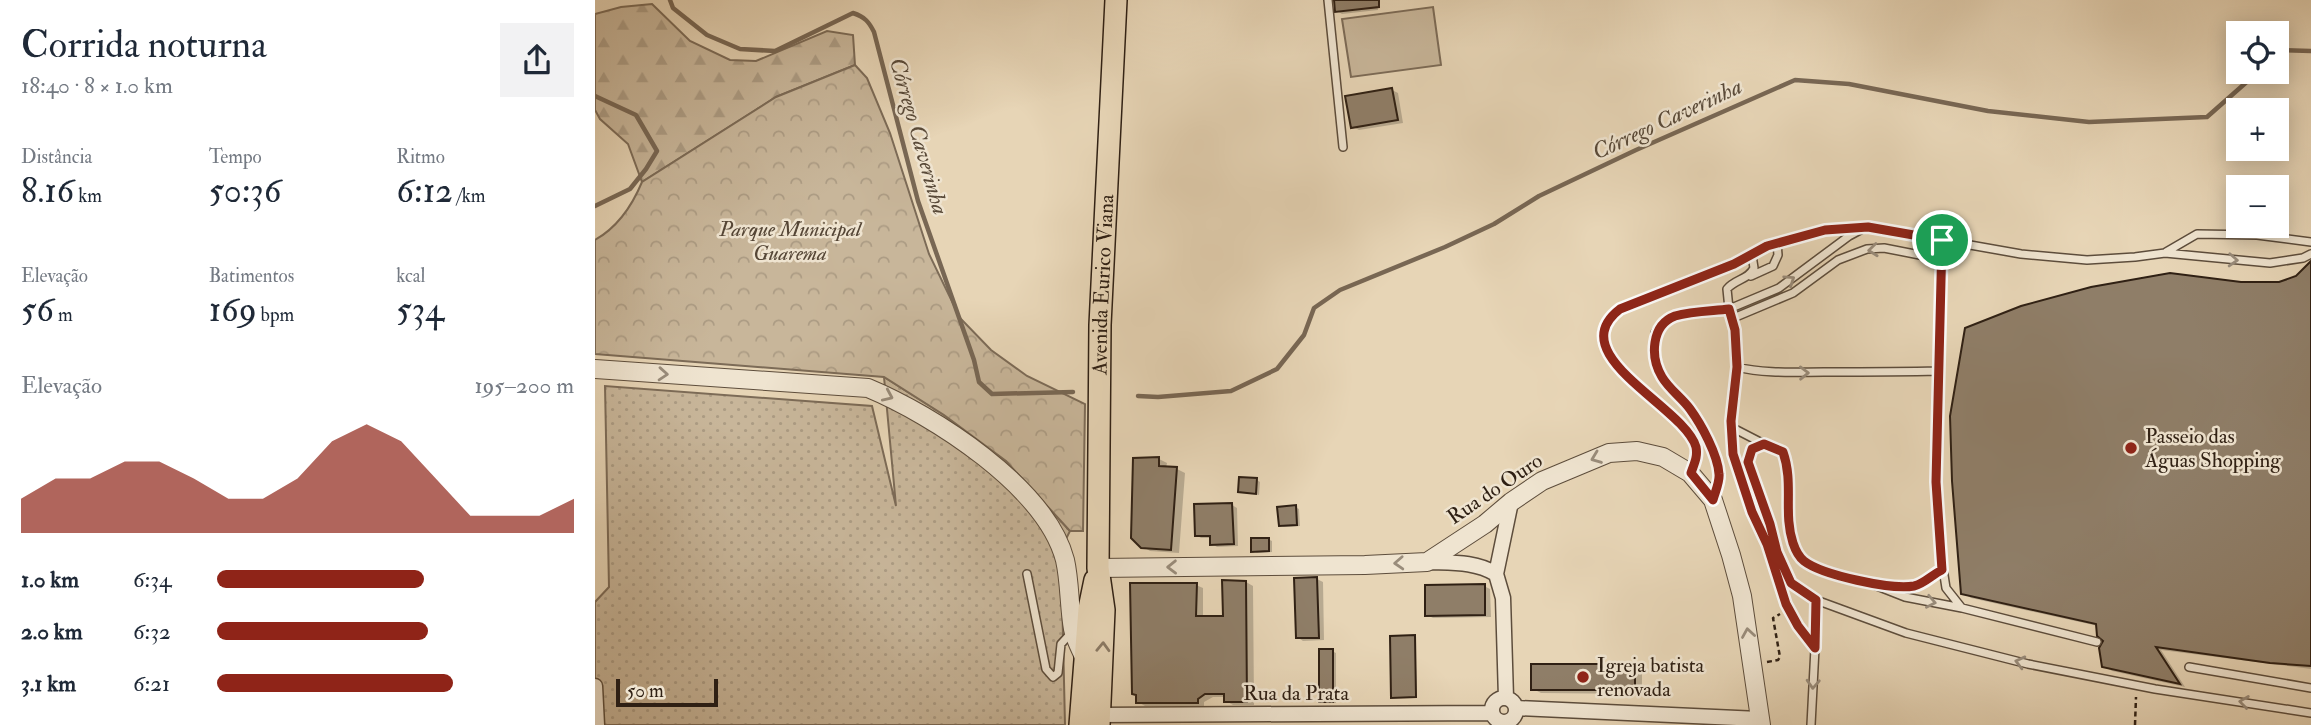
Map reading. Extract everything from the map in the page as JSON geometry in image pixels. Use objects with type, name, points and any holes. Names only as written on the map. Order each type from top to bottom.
[{"type":"main road","name":"Avenida Eurico Viana","points":[[1100,720],[1104,610],[1098,568],[1100,326],[1116,0]]},
{"type":"main road","name":"Avenida Eurico Viana","points":[[1080,725],[1089,609],[1098,568]]},
{"type":"street","points":[[595,369],[868,388],[898,400],[991,460],[1028,498],[1052,529],[1065,559],[1073,631],[1086,662]]},
{"type":"street","name":"Rua do Ouro","points":[[1427,562],[1485,524],[1542,481],[1609,453],[1637,451],[1663,457],[1691,473],[1713,500],[1742,596],[1760,722]]},
{"type":"street","points":[[1511,502],[1496,574],[1503,598],[1511,703],[1512,719],[1505,724],[1497,720],[1492,713],[1495,701],[1511,703],[1760,722]]},
{"type":"street","points":[[1098,568],[1427,562],[1467,563],[1485,567],[1496,574]]},
{"type":"street","points":[[595,686],[597,725]]},
{"type":"street","name":"Rua da Prata","points":[[1100,720],[1492,713]]},
{"type":"lane","points":[[1328,0],[1343,147]]},
{"type":"lane","points":[[1713,500],[1720,474],[1710,443],[1691,410],[1661,376],[1655,354],[1655,333],[1663,322],[1674,317],[1729,309],[1779,288],[1849,236],[1868,227]]},
{"type":"lane","points":[[1691,473],[1697,456],[1695,443],[1670,415],[1625,374],[1605,347],[1602,336],[1604,327],[1610,317],[1620,309],[1734,264],[1777,243],[1825,230],[1868,227],[2021,254],[2087,260],[2165,253],[2270,263],[2303,258],[2311,254]]},
{"type":"lane","points":[[2165,253],[2197,234],[2257,235],[2311,242]]},
{"type":"lane","points":[[1942,240],[1936,482],[1942,570],[1946,588],[1962,608]]},
{"type":"lane","points":[[1777,243],[1778,255],[1773,266],[1732,283],[1727,289],[1735,330],[1737,367],[1731,427],[1733,454],[1752,512],[1767,544],[1780,589],[1789,609],[1815,648]]},
{"type":"lane","points":[[1731,320],[1787,297],[1838,260],[1867,249],[1884,248],[1940,259]]},
{"type":"lane","points":[[1750,276],[1754,268],[1752,255]]},
{"type":"lane","points":[[1737,367],[1755,372],[1792,373],[1881,374],[1938,371]]},
{"type":"lane","points":[[1731,427],[1783,452],[1790,485],[1789,527],[1797,552],[1804,561],[1905,597],[1962,608],[2097,642]]},
{"type":"lane","points":[[1764,444],[1752,449],[1748,462],[1777,552],[1791,583],[1816,600],[1858,617],[1950,645],[2028,664],[2136,686],[2311,713]]},
{"type":"lane","points":[[1872,584],[1904,587],[1918,585],[1942,570]]},
{"type":"lane","points":[[1027,574],[1046,669],[1053,677],[1058,673],[1061,644],[1073,631]]},
{"type":"lane","points":[[1780,589],[1791,583]]},
{"type":"lane","points":[[1811,725],[1816,600]]},
{"type":"lane","points":[[2189,667],[2311,688]]},
{"type":"path","points":[[1773,662],[1780,657],[1773,618],[1789,609]]},
{"type":"path","points":[[2136,686],[2136,725]]},
{"type":"green space","points":[[652,4],[690,41],[730,60],[756,61],[827,31],[853,35],[855,65],[776,97],[642,182],[628,144],[600,119],[595,110],[595,14],[621,7]]},
{"type":"green space","points":[[1433,7],[1441,65],[1351,77],[1342,19]]},
{"type":"green space","name":"Parque Municipal Guarema","points":[[855,65],[867,78],[890,133],[929,254],[960,318],[991,350],[1027,376],[1085,404],[1083,531],[1070,531],[1006,461],[944,415],[884,377],[595,354],[595,240],[611,229],[623,215],[642,182],[776,97]]},
{"type":"green space","points":[[884,377],[944,415],[1006,461],[1070,531],[1061,549],[1065,725],[603,725],[595,680],[595,602],[609,587],[605,386],[872,406],[896,506]]},
{"type":"building","points":[[1334,0],[1379,0],[1379,7],[1335,12]]},
{"type":"building","points":[[1392,88],[1398,120],[1351,128],[1345,96]]},
{"type":"building","name":"Passeio das Águas Shopping","points":[[2311,261],[2311,666],[2156,647],[2180,684],[2102,667],[2099,648],[2103,641],[2097,636],[2096,624],[1961,594],[1950,416],[1965,328],[2021,306],[2091,287],[2170,273],[2241,282],[2279,282],[2296,276]]},
{"type":"building","points":[[1159,457],[1159,466],[1177,467],[1171,550],[1141,548],[1131,538],[1133,458]]},
{"type":"building","points":[[1239,477],[1257,478],[1256,494],[1238,492]]},
{"type":"building","points":[[1232,503],[1234,544],[1210,545],[1210,536],[1195,536],[1194,504]]},
{"type":"building","points":[[1296,505],[1297,525],[1279,526],[1277,507]]},
{"type":"building","points":[[1251,538],[1269,538],[1269,551],[1251,552]]},
{"type":"building","points":[[1317,577],[1319,638],[1296,638],[1294,578]]},
{"type":"building","points":[[1222,580],[1246,581],[1247,702],[1224,702],[1224,694],[1205,694],[1198,699],[1198,703],[1136,703],[1136,695],[1132,694],[1130,583],[1197,583],[1196,616],[1223,616]]},
{"type":"building","points":[[1485,584],[1485,615],[1425,616],[1425,585]]},
{"type":"building","points":[[1415,635],[1416,697],[1391,698],[1390,636]]},
{"type":"building","points":[[1319,649],[1333,649],[1333,702],[1319,702]]},
{"type":"building","name":"Igreja batista renovada","points":[[1531,664],[1635,664],[1635,690],[1531,690]]},
{"type":"waterway","name":"Córrego Caverinha","points":[[670,0],[673,8],[707,35],[740,49],[775,51],[853,13],[866,20],[874,32],[918,201],[974,360],[979,382],[992,394],[1073,392]]},
{"type":"waterway","name":"Córrego Caverinha","points":[[2289,50],[2311,51]]},
{"type":"waterway","name":"Córrego Caverinha","points":[[1138,396],[1231,391],[1277,369],[1304,335],[1314,308],[1340,290],[1445,247],[1494,224],[1539,196],[1795,80],[1849,84],[1988,111],[2089,122],[2207,117],[2244,84]]},
{"type":"waterway","name":"Córrego Caverinha","points":[[595,96],[636,115],[657,151],[630,189],[595,206]]},
{"type":"place","name":"Passeio das Águas Shopping","points":[[2131,448]]},
{"type":"place","name":"Igreja batista renovada","points":[[1583,677]]},
{"type":"route","points":[[1868,227],[1942,240],[1936,482],[1942,570],[1918,585],[1904,587],[1872,584],[1823,570],[1804,561],[1797,552],[1789,527],[1790,485],[1783,452],[1764,444],[1752,449],[1748,462],[1777,552],[1791,583],[1816,600],[1815,648],[1786,604],[1733,454],[1731,421],[1737,367],[1735,330],[1729,309],[1674,317],[1663,322],[1655,333],[1655,354],[1661,376],[1691,410],[1710,443],[1720,474],[1713,500],[1691,473],[1697,456],[1695,443],[1670,415],[1625,374],[1605,347],[1602,336],[1604,327],[1610,317],[1633,303],[1734,264],[1767,246],[1825,230],[1868,227]]}]
